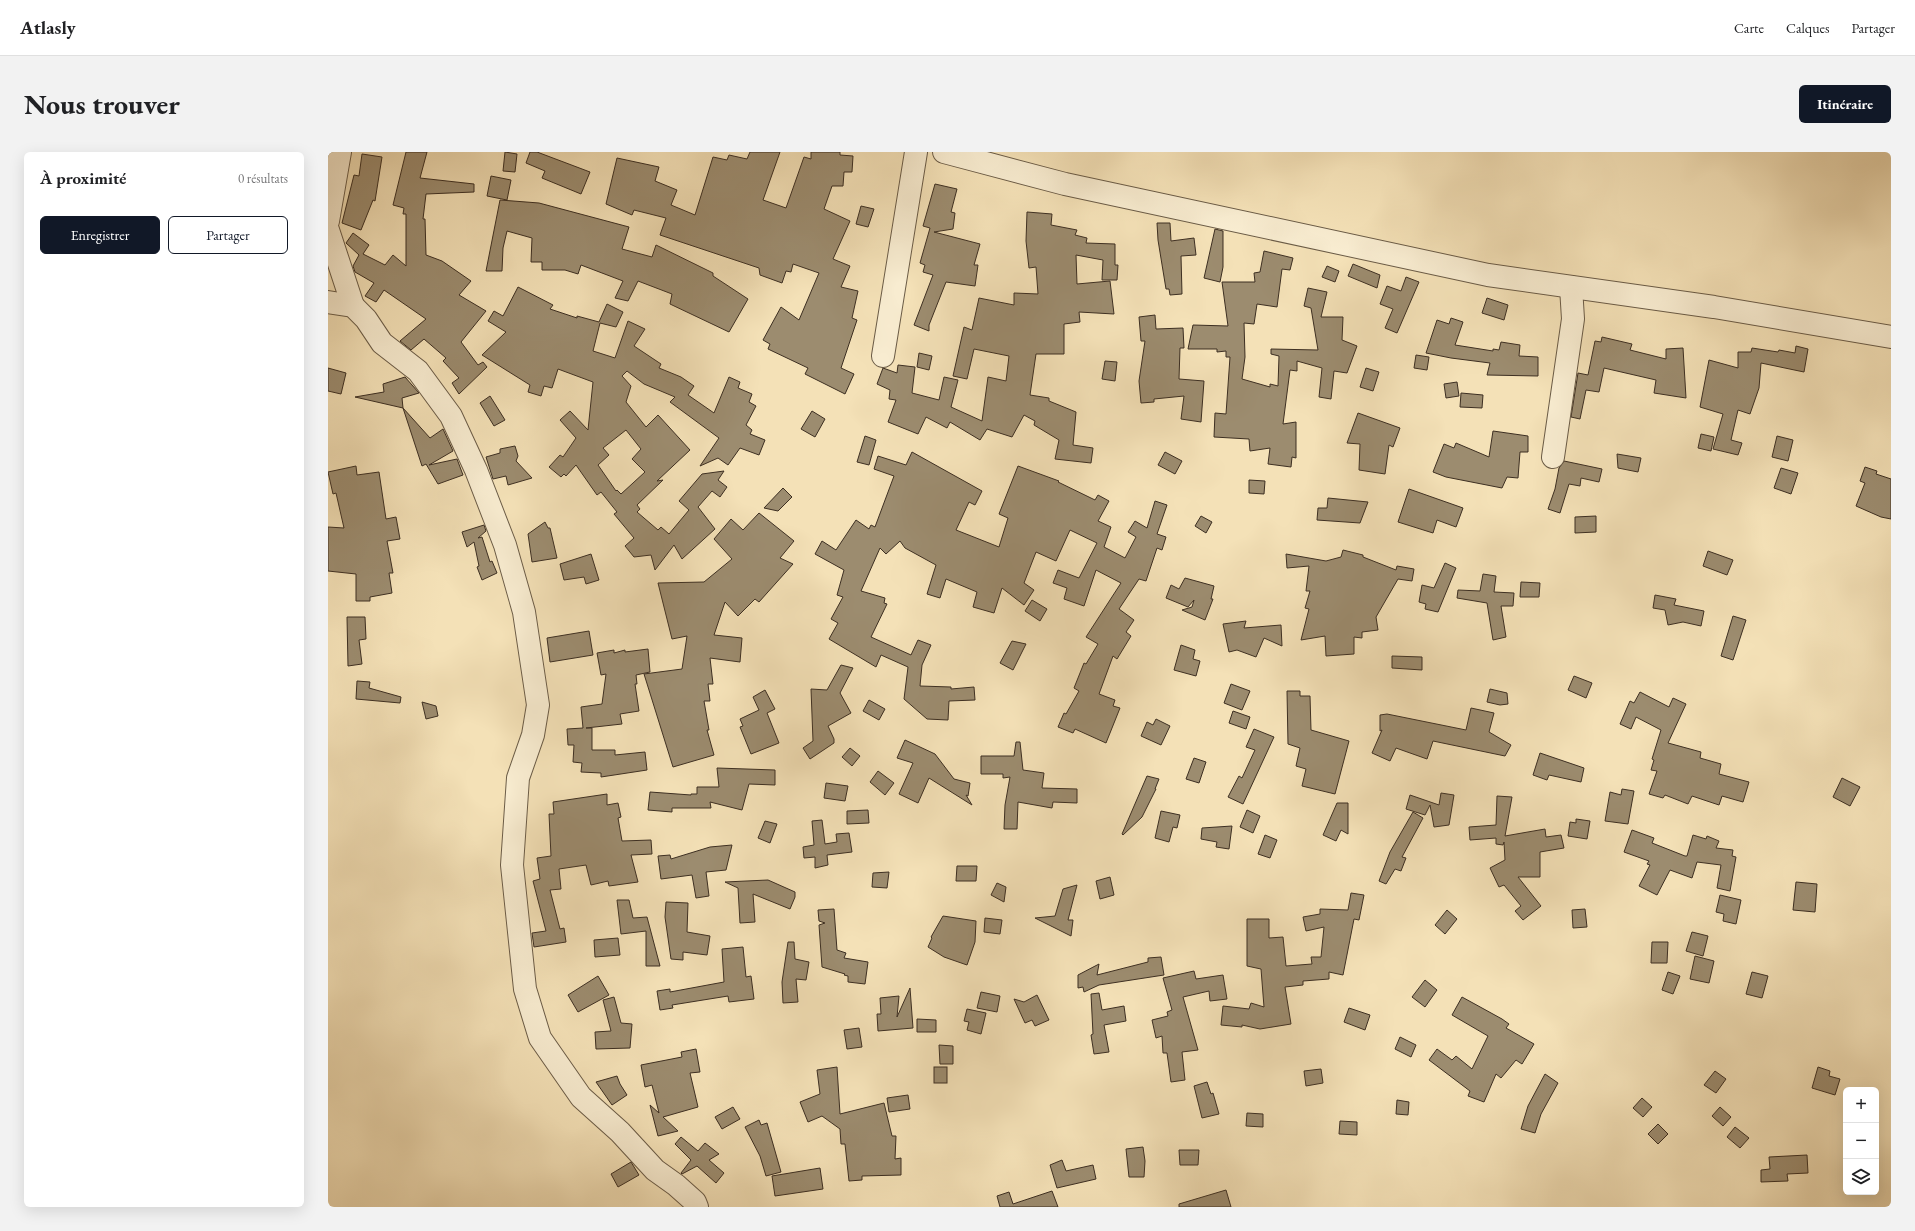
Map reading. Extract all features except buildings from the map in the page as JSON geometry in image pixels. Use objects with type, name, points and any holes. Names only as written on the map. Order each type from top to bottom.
[{"type":"street","points":[[328,221],[330,197],[340,152]]},
{"type":"street","points":[[883,356],[916,152]]},
{"type":"street","points":[[944,152],[1065,184],[1488,275],[1714,307],[1891,336]]},
{"type":"street","points":[[328,230],[353,306],[366,319],[382,343],[418,371],[451,416],[476,470],[505,545],[524,612],[538,705],[533,735],[518,778],[512,865],[525,989],[540,1038],[582,1097],[620,1132],[655,1170],[676,1185],[694,1202],[697,1207]]},
{"type":"street","points":[[1553,457],[1573,319],[1571,287]]},
{"type":"street","points":[[328,302],[334,301],[353,306]]}]
